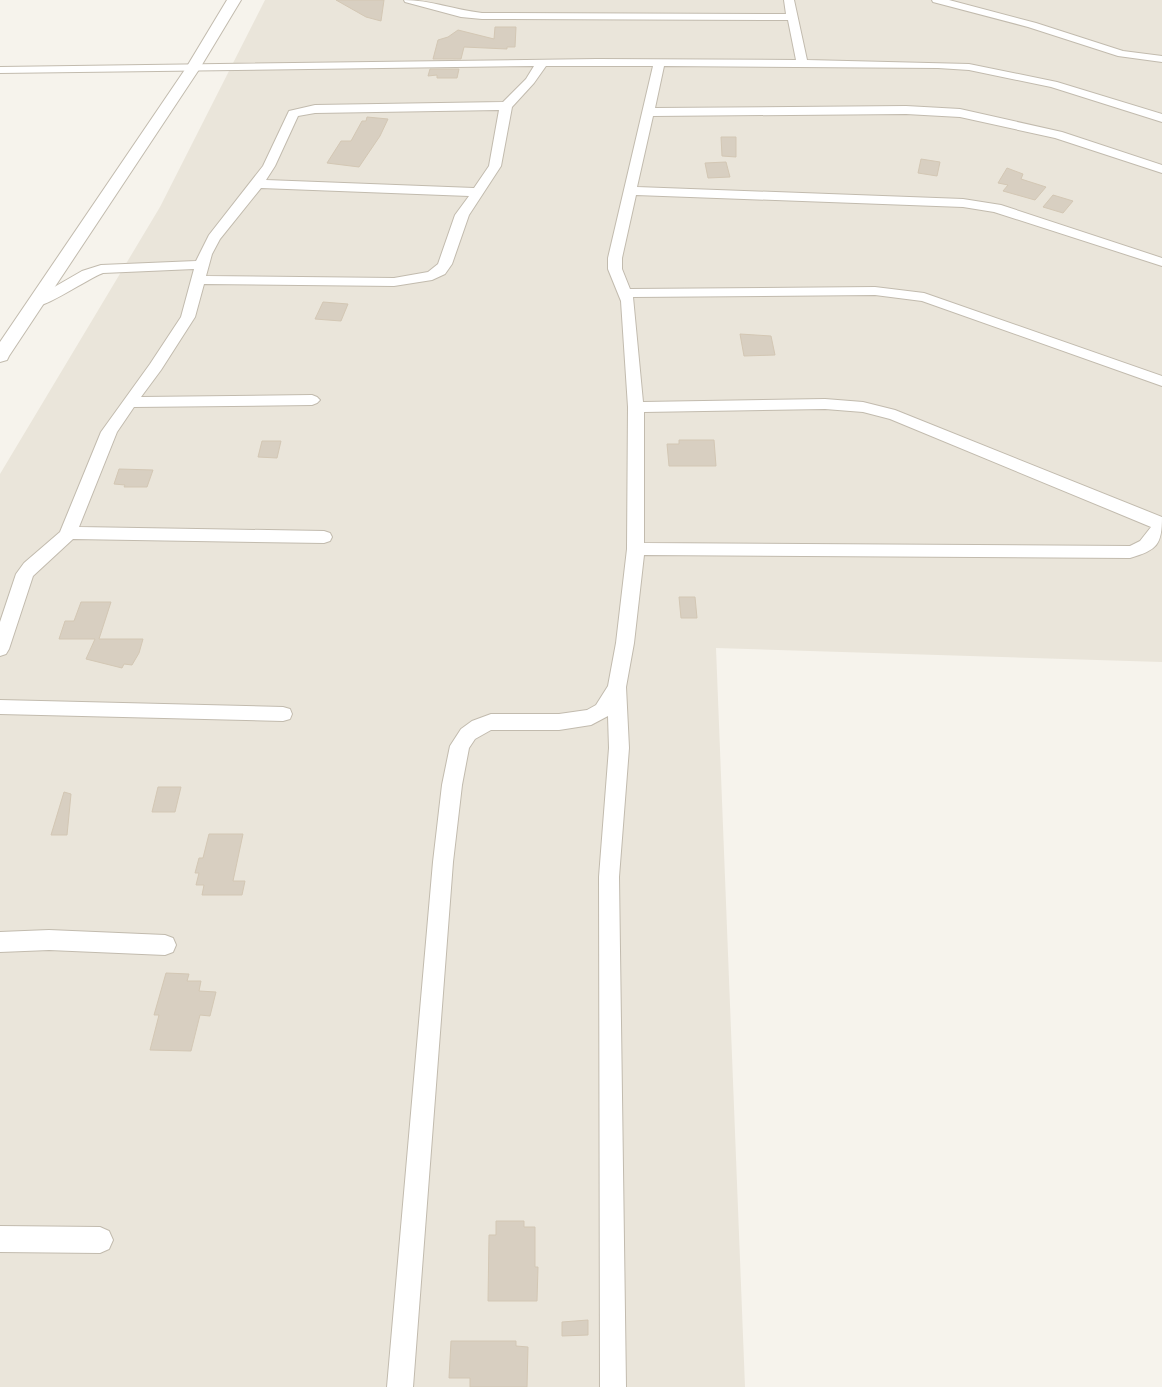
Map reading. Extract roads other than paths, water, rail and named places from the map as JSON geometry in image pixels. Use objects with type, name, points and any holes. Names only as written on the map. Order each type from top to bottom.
[{"type":"street","points":[[0,356],[193,68],[234,0]]},
{"type":"street","points":[[409,0],[461,14],[482,16],[792,17]]},
{"type":"street","points":[[789,0],[802,64]]},
{"type":"street","points":[[937,0],[1032,25],[1122,54],[1162,59]]},
{"type":"street","points":[[198,280],[394,282],[432,276],[440,271],[445,264],[462,215],[495,166],[506,106],[530,81],[542,63]]},
{"type":"street","points":[[0,70],[542,63],[938,65],[970,68],[1053,84],[1162,118]]},
{"type":"street","points":[[613,1387],[609,877],[619,748],[617,687],[626,644],[636,550],[636,408],[626,293],[615,269],[615,258],[659,63]]},
{"type":"street","points":[[0,649],[25,574],[30,567],[64,539],[101,449],[117,419],[156,367],[188,317],[201,265],[214,238],[269,166],[289,118],[298,111],[315,109],[506,106]]},
{"type":"street","points":[[648,112],[906,110],[960,113],[1058,135],[1162,169]]},
{"type":"street","points":[[257,184],[478,192]]},
{"type":"street","points":[[630,191],[963,203],[996,208],[1162,262]]},
{"type":"street","points":[[35,304],[88,274],[101,269],[201,265]]},
{"type":"street","points":[[626,293],[875,291],[924,297],[1162,381]]},
{"type":"street","points":[[130,402],[312,400]]},
{"type":"street","points":[[636,408],[825,404],[863,407],[895,415],[1162,524],[1152,540],[1142,549],[1130,552],[636,550]]},
{"type":"street","points":[[68,532],[324,537]]},
{"type":"street","points":[[400,1387],[443,862],[452,786],[460,746],[468,734],[479,726],[491,722],[559,722],[591,717],[603,710],[617,687]]},
{"type":"street","points":[[0,707],[282,714]]},
{"type":"street","points":[[0,942],[49,940],[165,944]]},
{"type":"street","points":[[0,1239],[100,1240]]}]
